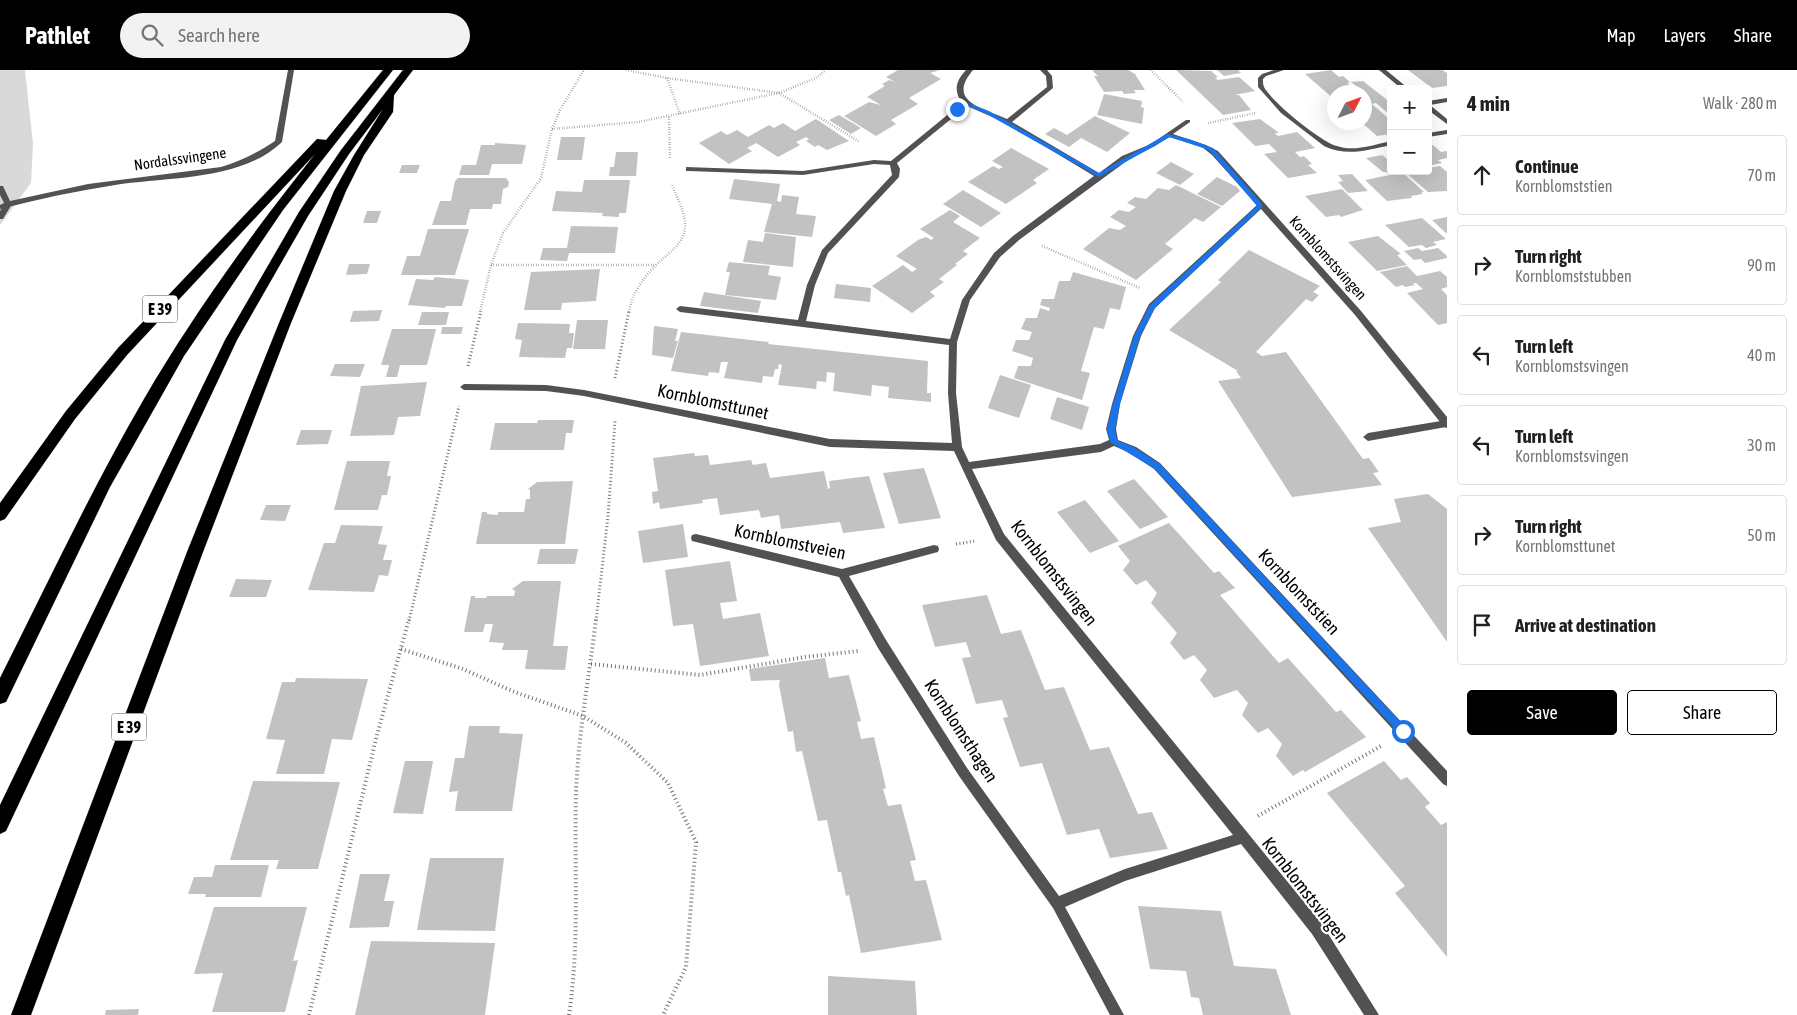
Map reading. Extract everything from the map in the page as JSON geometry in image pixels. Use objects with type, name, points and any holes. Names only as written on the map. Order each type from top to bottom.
[{"type":"highway","name":"E 39","points":[[0,696],[121,452],[217,294],[249,247],[388,70]]},
{"type":"highway","name":"E 39","points":[[0,825],[231,340],[270,268],[303,215],[345,152],[408,70]]},
{"type":"highway","name":"E 39","points":[[21,1015],[195,552],[285,323],[340,191],[359,155],[388,112],[389,94]]},
{"type":"highway","name":"E 39","points":[[0,515],[62,424],[141,330],[178,289],[269,198],[322,140],[345,125]]},
{"type":"street","name":"Nordalssvingene","points":[[4,205],[109,183],[226,168],[244,163],[278,142],[291,70]]},
{"type":"street","points":[[970,70],[962,78],[959,88],[960,97],[966,103],[1008,122],[1099,176]]},
{"type":"street","points":[[1008,122],[1050,88],[1049,76],[1044,70]]},
{"type":"street","points":[[1281,70],[1264,75],[1260,79],[1260,86],[1281,108],[1321,142],[1334,148],[1356,150],[1387,144]]},
{"type":"street","points":[[1382,70],[1401,85]]},
{"type":"street","points":[[1432,104],[1447,100]]},
{"type":"street","points":[[689,168],[803,174],[874,162],[893,163],[966,103]]},
{"type":"street","points":[[1432,109],[1447,122]]},
{"type":"street","name":"Kornblomstsvingen","points":[[1188,121],[1169,135],[1099,176],[1016,238],[997,255],[966,300],[953,342],[952,393],[957,447],[968,466],[1000,537],[1317,929],[1372,1015]]},
{"type":"street","points":[[1432,135],[1447,132]]},
{"type":"street","name":"Kornblomstsvingen","points":[[1169,135],[1211,149],[1260,206],[1358,313],[1446,423]]},
{"type":"street","points":[[802,322],[810,285],[826,252],[896,174],[893,163]]},
{"type":"street","points":[[0,188],[4,205],[0,217]]},
{"type":"street","points":[[968,466],[1102,448],[1114,442],[1111,429],[1130,357],[1147,317],[1160,299],[1260,206]]},
{"type":"street","points":[[680,309],[802,322],[953,342]]},
{"type":"street","name":"Kornblomsttunet","points":[[464,387],[546,388],[617,399],[830,443],[957,447]]},
{"type":"street","points":[[1368,437],[1446,423]]},
{"type":"street","name":"Kornblomststien","points":[[1114,442],[1140,454],[1157,466],[1447,780]]},
{"type":"street","name":"Kornblomstveien","points":[[696,538],[842,573],[934,549]]},
{"type":"street","name":"Kornblomsthagen","points":[[842,573],[882,644],[963,772],[1056,904],[1117,1015]]},
{"type":"street","points":[[1056,904],[1088,888],[1132,872],[1242,838]]},
{"type":"path","points":[[309,1015],[400,649],[420,579],[464,387],[476,324],[491,265],[503,233],[541,178],[552,130],[560,110],[584,70]]},
{"type":"path","points":[[626,70],[667,78],[779,93],[893,163]]},
{"type":"path","points":[[552,130],[586,129],[669,117],[779,93],[816,78],[826,70]]},
{"type":"path","points":[[1151,70],[1189,109]]},
{"type":"path","points":[[667,78],[680,114]]},
{"type":"path","points":[[1208,123],[1281,108]]},
{"type":"path","points":[[669,117],[670,165]]},
{"type":"path","points":[[569,1015],[574,989],[577,938],[576,795],[580,737],[591,664],[608,516],[617,399],[614,378],[630,305],[635,292],[656,265],[669,255],[682,239],[685,222],[672,184]]},
{"type":"path","points":[[1040,245],[1140,288],[1160,299]]},
{"type":"path","points":[[491,265],[656,265]]},
{"type":"path","points":[[934,549],[1000,537]]},
{"type":"path","points":[[591,664],[700,675],[805,657],[851,652],[882,644]]},
{"type":"path","points":[[400,649],[463,670],[512,691],[583,716],[626,743],[668,783],[696,842],[686,967],[663,1015]]},
{"type":"path","points":[[1253,818],[1377,749],[1403,731]]},
{"type":"shaded area","points":[[0,70],[25,70],[33,144],[31,183],[0,225]]},
{"type":"building","points":[[898,70],[940,70],[930,73],[941,79],[909,98],[918,104],[891,120],[896,124],[876,136],[844,116],[869,102],[881,105],[867,97],[885,86],[882,84],[889,80],[895,82],[886,77]]},
{"type":"building","points":[[1092,70],[1128,70],[1135,74],[1145,90],[1134,90],[1136,93],[1124,94],[1122,91],[1104,92],[1094,76],[1098,76]]},
{"type":"building","points":[[1176,70],[1211,71],[1218,77],[1215,78],[1218,80],[1239,77],[1255,91],[1234,95],[1239,95],[1251,110],[1223,115]]},
{"type":"building","points":[[1217,70],[1238,70],[1241,73],[1224,76]]},
{"type":"building","points":[[1331,70],[1339,77],[1343,76],[1350,82],[1347,83],[1349,85],[1327,85],[1327,93],[1305,74]]},
{"type":"building","points":[[1408,70],[1442,70],[1447,73],[1447,86],[1432,88],[1432,85],[1428,85]]},
{"type":"building","points":[[1363,81],[1368,85],[1355,85],[1351,82]]},
{"type":"building","points":[[1372,88],[1387,100],[1387,113],[1376,103],[1372,104]]},
{"type":"building","points":[[1104,94],[1142,101],[1141,107],[1144,108],[1142,124],[1097,115]]},
{"type":"building","points":[[1372,104],[1387,117],[1387,135],[1377,136],[1370,130],[1372,130]]},
{"type":"building","points":[[839,115],[861,128],[851,134],[829,120]]},
{"type":"building","points":[[1095,116],[1130,133],[1107,152],[1081,138],[1069,147],[1045,134],[1054,128],[1067,135]]},
{"type":"building","points":[[816,119],[849,141],[827,150],[818,145],[815,147],[806,141],[809,139],[806,137],[796,142],[800,145],[778,157],[756,143],[747,148],[752,151],[729,164],[699,143],[721,131],[727,135],[737,130],[748,137],[769,125],[774,128],[783,123],[795,131]]},
{"type":"building","points":[[1260,119],[1279,133],[1275,133],[1278,136],[1297,132],[1315,148],[1295,152],[1300,157],[1304,156],[1312,164],[1308,165],[1317,173],[1288,178],[1264,154],[1277,152],[1269,144],[1255,146],[1232,123]]},
{"type":"building","points":[[561,137],[585,137],[582,160],[557,160]]},
{"type":"building","points":[[495,143],[526,145],[522,164],[492,164],[489,175],[459,175],[462,165],[476,165],[481,145],[495,145]]},
{"type":"building","points":[[1432,145],[1441,152],[1447,151],[1447,158],[1438,160],[1442,163],[1432,165]]},
{"type":"building","points":[[1011,148],[1049,169],[1033,180],[1037,183],[1006,204],[968,182],[993,166],[999,169],[1003,167],[992,161]]},
{"type":"building","points":[[616,152],[638,152],[636,176],[609,176],[610,167],[614,167]]},
{"type":"building","points":[[1382,155],[1387,159],[1387,173],[1383,172],[1366,158]]},
{"type":"building","points":[[1171,162],[1194,174],[1180,185],[1156,173]]},
{"type":"building","points":[[402,165],[420,165],[417,173],[399,173]]},
{"type":"building","points":[[1440,166],[1447,172],[1447,191],[1428,192],[1408,175],[1432,175],[1432,167]]},
{"type":"building","points":[[1352,174],[1368,191],[1348,193],[1338,182],[1343,181],[1338,175]]},
{"type":"building","points":[[1390,175],[1405,175],[1424,192],[1421,192],[1423,194],[1411,196],[1412,198],[1387,201],[1365,180]]},
{"type":"building","points":[[1217,177],[1237,187],[1240,191],[1222,206],[1197,194]]},
{"type":"building","points":[[458,178],[506,178],[509,182],[508,187],[503,189],[501,204],[493,204],[492,209],[470,209],[466,225],[432,225],[440,201],[451,201],[455,181]]},
{"type":"building","points":[[734,179],[780,184],[777,201],[781,202],[782,195],[799,197],[796,214],[816,216],[812,237],[764,232],[772,204],[729,199]]},
{"type":"building","points":[[584,180],[630,180],[626,213],[619,213],[619,217],[602,216],[603,213],[552,211],[556,191],[582,192]]},
{"type":"building","points":[[1176,185],[1221,207],[1203,222],[1195,218],[1165,244],[1173,249],[1136,280],[1083,249],[1109,228],[1120,230],[1126,226],[1110,217],[1119,210],[1129,212],[1136,207],[1127,203],[1135,197],[1146,199],[1158,188],[1169,190]]},
{"type":"building","points":[[1342,189],[1363,210],[1341,217],[1339,215],[1326,217],[1305,196]]},
{"type":"building","points":[[963,190],[1001,213],[981,227],[943,204]]},
{"type":"building","points":[[950,210],[960,216],[953,222],[980,238],[963,251],[968,254],[955,264],[957,265],[939,279],[944,282],[930,292],[935,296],[912,313],[872,286],[903,265],[912,272],[917,269],[896,256],[918,240],[926,237],[931,240],[934,238],[920,229]]},
{"type":"building","points":[[367,211],[381,211],[377,223],[363,223]]},
{"type":"building","points":[[1447,217],[1447,234],[1432,220]]},
{"type":"building","points":[[1422,218],[1446,239],[1433,242],[1437,245],[1426,248],[1422,245],[1409,247],[1385,225]]},
{"type":"building","points":[[571,226],[618,227],[615,253],[569,253],[567,261],[540,260],[543,248],[567,248]]},
{"type":"building","points":[[428,229],[469,229],[455,275],[401,275],[407,256],[420,256]]},
{"type":"building","points":[[765,233],[796,237],[793,267],[743,262],[748,240],[763,242]]},
{"type":"building","points":[[1378,236],[1401,254],[1397,255],[1407,265],[1377,271],[1348,242]]},
{"type":"building","points":[[1418,248],[1422,251],[1438,248],[1447,258],[1425,263],[1421,259],[1414,260],[1404,251]]},
{"type":"building","points":[[1249,250],[1320,286],[1313,292],[1319,295],[1312,302],[1306,299],[1256,352],[1262,356],[1286,352],[1363,459],[1369,458],[1379,472],[1373,473],[1382,485],[1292,497],[1218,381],[1241,378],[1236,371],[1238,371],[1169,330],[1221,282],[1218,280]]},
{"type":"building","points":[[729,262],[770,266],[768,275],[781,277],[776,300],[725,295],[730,272],[726,272]]},
{"type":"building","points":[[349,264],[370,264],[367,274],[346,275]]},
{"type":"building","points":[[1407,266],[1417,276],[1440,271],[1447,277],[1447,287],[1441,289],[1447,295],[1447,323],[1438,325],[1407,293],[1423,289],[1416,283],[1413,283],[1415,285],[1405,287],[1403,285],[1396,287],[1380,272]]},
{"type":"building","points":[[600,269],[596,301],[562,303],[561,310],[524,310],[531,272]]},
{"type":"building","points":[[1073,272],[1126,287],[1120,310],[1110,308],[1104,329],[1094,327],[1081,371],[1090,373],[1082,400],[1014,378],[1018,366],[1031,366],[1033,358],[1012,351],[1016,340],[1029,340],[1032,332],[1021,329],[1026,318],[1037,318],[1040,308],[1049,311],[1050,308],[1040,305],[1042,299],[1054,299],[1059,281],[1070,281]]},
{"type":"building","points":[[435,277],[469,280],[462,306],[446,306],[445,308],[408,305],[416,279],[433,280]]},
{"type":"building","points":[[836,284],[871,288],[870,302],[834,298]]},
{"type":"building","points":[[704,292],[761,301],[758,313],[700,306]]},
{"type":"building","points":[[382,310],[379,321],[350,322],[353,311]]},
{"type":"building","points":[[422,312],[449,312],[446,325],[418,325]]},
{"type":"building","points":[[577,320],[608,320],[605,349],[573,349]]},
{"type":"building","points":[[518,323],[570,324],[569,333],[574,333],[572,348],[567,348],[565,358],[519,357],[522,340],[515,339]]},
{"type":"building","points":[[654,326],[678,329],[675,341],[678,341],[673,358],[652,355]]},
{"type":"building","points":[[442,327],[463,327],[461,334],[441,334]]},
{"type":"building","points":[[392,329],[436,329],[427,365],[400,365],[397,377],[386,377],[389,365],[381,365]]},
{"type":"building","points":[[681,332],[769,342],[768,344],[928,361],[927,393],[931,393],[931,402],[888,398],[889,387],[872,385],[871,396],[833,391],[835,373],[827,372],[826,382],[817,381],[816,389],[778,385],[782,365],[779,364],[778,369],[775,369],[773,377],[763,376],[762,383],[724,378],[728,362],[721,362],[719,373],[709,372],[708,376],[671,371]]},
{"type":"building","points":[[335,364],[365,364],[360,377],[330,376]]},
{"type":"building","points":[[1000,375],[1031,385],[1019,418],[988,408]]},
{"type":"building","points":[[427,382],[420,416],[398,417],[394,435],[350,436],[361,386]]},
{"type":"building","points":[[1057,397],[1089,407],[1082,430],[1050,419]]},
{"type":"building","points":[[538,420],[574,420],[572,433],[566,433],[564,450],[490,450],[495,423],[537,423]]},
{"type":"building","points":[[301,430],[332,430],[328,444],[296,445]]},
{"type":"building","points":[[694,453],[695,456],[708,455],[710,465],[751,460],[753,465],[766,463],[770,478],[824,471],[828,489],[830,488],[829,481],[869,476],[885,528],[843,533],[840,522],[781,529],[779,515],[761,518],[759,510],[720,515],[717,498],[702,500],[703,503],[660,509],[659,502],[653,504],[652,492],[658,491],[653,458]]},
{"type":"building","points":[[347,461],[390,461],[387,476],[391,476],[387,495],[382,495],[378,510],[334,510]]},
{"type":"building","points":[[924,468],[941,518],[899,524],[883,473]]},
{"type":"building","points":[[1134,479],[1168,517],[1140,529],[1107,491]]},
{"type":"building","points":[[573,481],[565,544],[476,544],[482,512],[498,515],[498,512],[524,512],[526,499],[530,499],[530,490],[528,489],[537,482]]},
{"type":"building","points":[[1428,494],[1447,509],[1447,642],[1368,528],[1401,522],[1394,499]]},
{"type":"building","points":[[1085,500],[1119,541],[1090,553],[1057,512]]},
{"type":"building","points":[[266,505],[291,505],[285,521],[260,520]]},
{"type":"building","points":[[1169,523],[1214,573],[1219,571],[1235,588],[1220,595],[1279,663],[1288,658],[1336,712],[1341,710],[1366,737],[1305,772],[1303,770],[1293,776],[1276,756],[1282,744],[1268,728],[1258,733],[1242,715],[1248,703],[1237,690],[1214,698],[1200,680],[1207,670],[1194,655],[1184,660],[1170,643],[1177,633],[1151,603],[1157,593],[1146,580],[1136,585],[1123,570],[1130,561],[1118,546]]},
{"type":"building","points":[[683,524],[688,557],[643,563],[638,531]]},
{"type":"building","points":[[341,525],[383,526],[378,544],[387,545],[383,560],[392,560],[388,576],[379,575],[374,592],[308,590],[324,543],[335,543]]},
{"type":"building","points":[[540,549],[578,549],[575,564],[537,564]]},
{"type":"building","points":[[730,561],[737,601],[720,603],[723,619],[760,613],[769,656],[700,666],[693,624],[673,626],[665,570]]},
{"type":"building","points":[[236,579],[272,580],[266,597],[229,597]]},
{"type":"building","points":[[523,581],[561,581],[553,646],[568,646],[565,670],[525,669],[528,650],[502,650],[504,643],[489,642],[493,624],[485,624],[483,632],[464,632],[471,596],[486,598],[487,596],[514,596],[515,591],[512,589]]},
{"type":"building","points":[[987,595],[1001,634],[1021,630],[1045,690],[1064,687],[1090,750],[1109,747],[1138,814],[1152,812],[1168,849],[1110,858],[1099,829],[1067,835],[1042,763],[1020,767],[1003,718],[1008,717],[1002,700],[976,704],[962,658],[971,657],[966,642],[935,647],[922,605]]},
{"type":"building","points":[[825,658],[829,678],[849,675],[861,721],[857,722],[861,739],[874,737],[886,788],[883,789],[888,806],[901,804],[916,860],[910,861],[915,881],[926,880],[942,940],[861,953],[849,895],[846,896],[841,872],[838,872],[827,820],[818,821],[802,751],[796,752],[793,731],[788,732],[779,685],[780,680],[751,681],[749,669]]},
{"type":"building","points":[[296,678],[368,679],[352,740],[332,739],[324,774],[276,774],[285,740],[266,739],[282,682],[295,682]]},
{"type":"building","points":[[469,726],[500,726],[499,733],[523,734],[512,811],[455,811],[458,791],[449,792],[455,758],[464,758]]},
{"type":"building","points":[[405,761],[433,761],[423,814],[393,813]]},
{"type":"building","points":[[1384,761],[1401,780],[1407,777],[1430,803],[1425,807],[1441,825],[1447,822],[1447,957],[1395,893],[1405,886],[1327,793]]},
{"type":"building","points":[[253,781],[340,782],[318,869],[276,869],[279,860],[230,860]]},
{"type":"building","points":[[430,858],[504,858],[495,931],[417,930]]},
{"type":"building","points":[[215,865],[269,865],[261,897],[205,897],[206,894],[188,894],[194,877],[212,877]]},
{"type":"building","points":[[360,874],[390,874],[384,901],[394,901],[389,927],[349,928]]},
{"type":"building","points":[[1138,906],[1221,911],[1234,966],[1276,969],[1291,1015],[1203,1015],[1199,998],[1191,997],[1186,971],[1150,969]]},
{"type":"building","points":[[214,907],[307,907],[293,961],[298,960],[285,1012],[212,1012],[223,973],[194,974]]},
{"type":"building","points":[[371,941],[495,943],[485,1015],[355,1015]]},
{"type":"building","points":[[828,976],[915,981],[917,1015],[828,1015]]},
{"type":"building","points":[[139,1009],[138,1015],[105,1015],[106,1010]]},
{"type":"route","points":[[957,109],[966,103],[987,112],[1008,122],[1099,176],[1125,158],[1139,154],[1169,135],[1187,140],[1211,149],[1260,206],[1152,306],[1137,336],[1116,404],[1111,429],[1114,442],[1133,450],[1157,466],[1403,731]]}]
